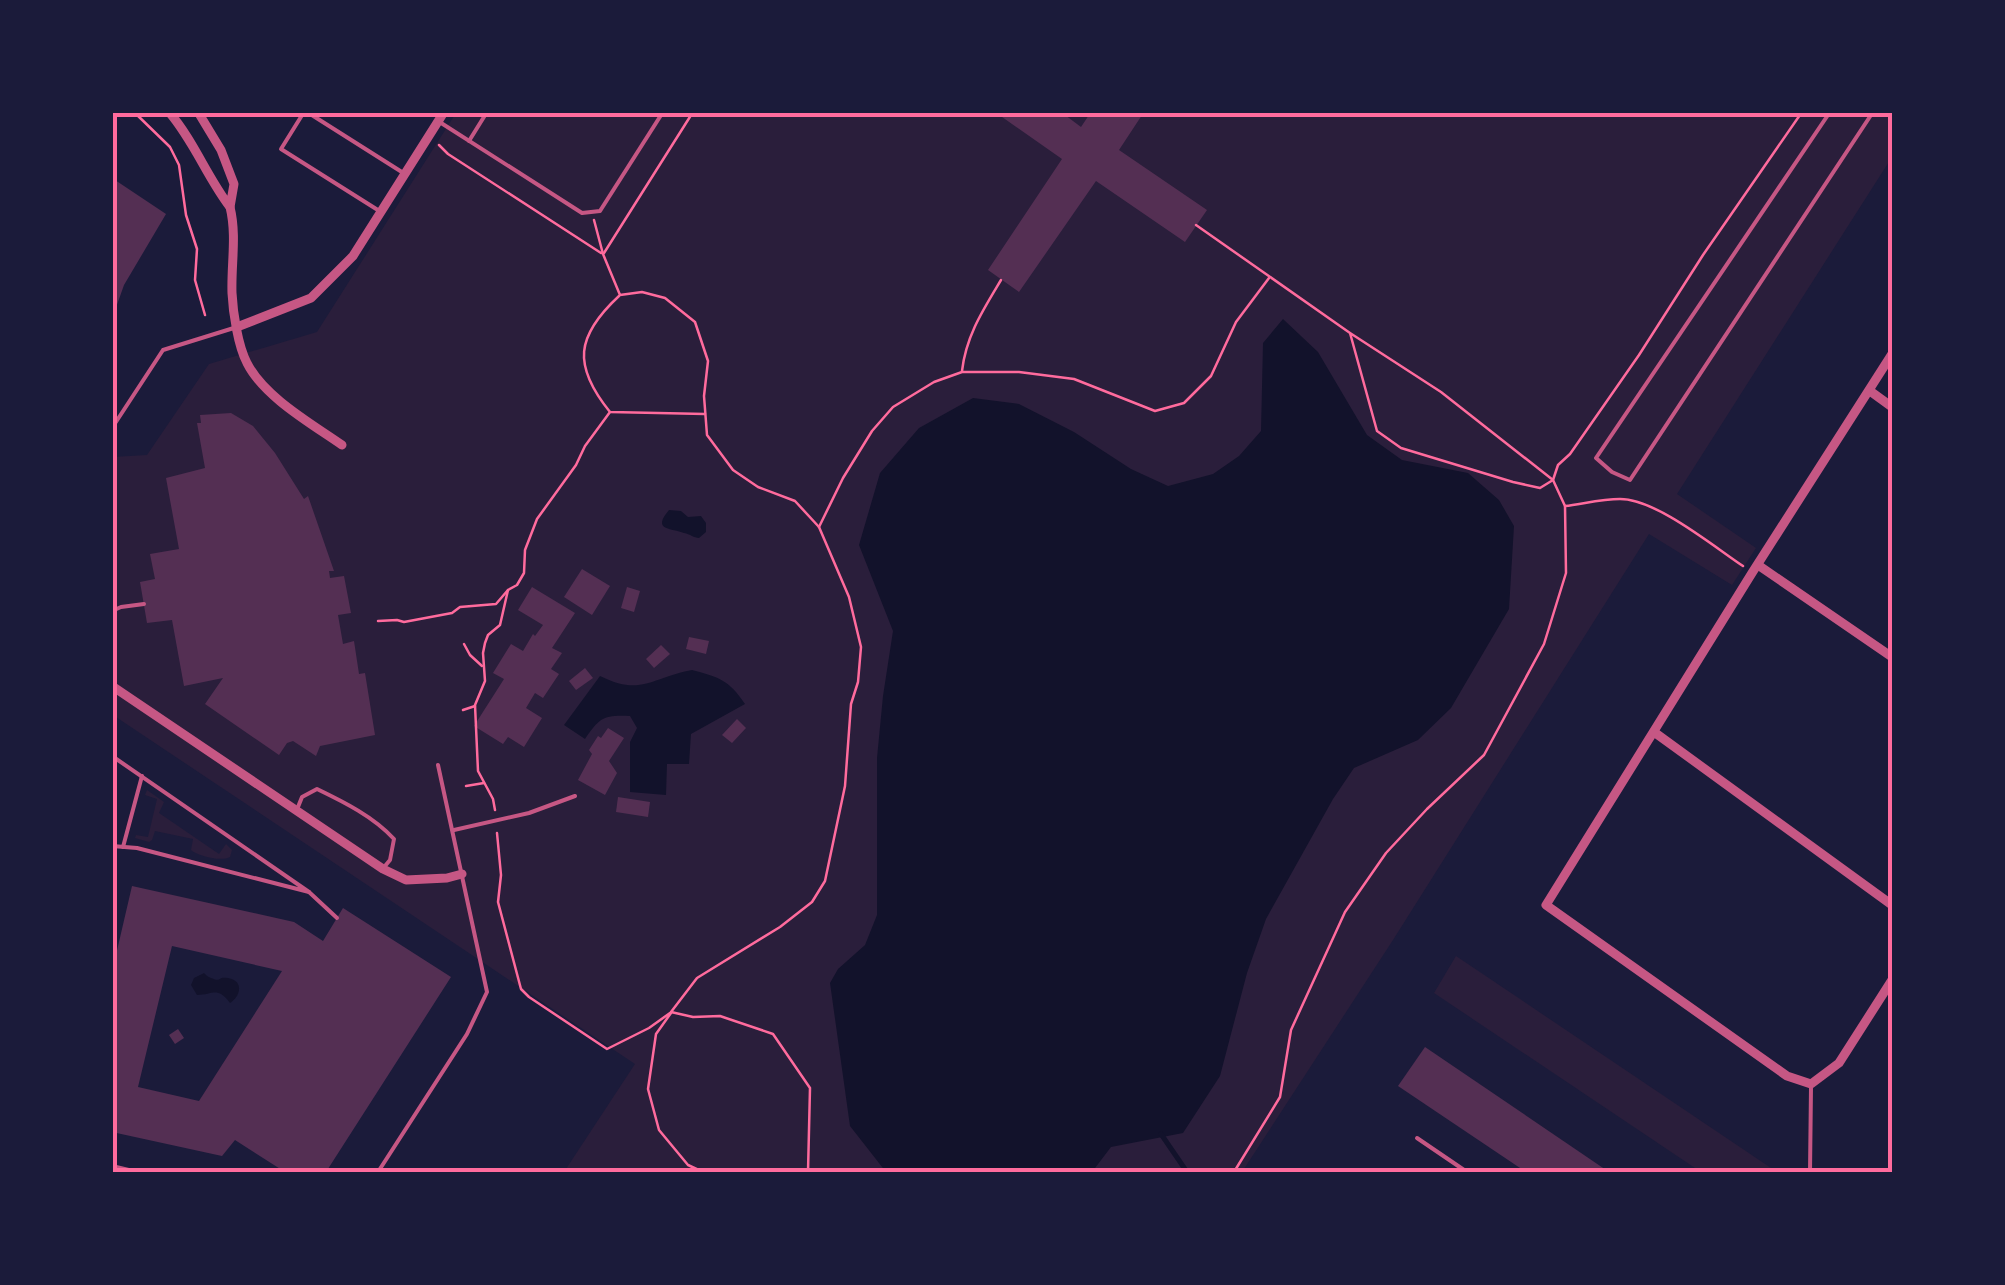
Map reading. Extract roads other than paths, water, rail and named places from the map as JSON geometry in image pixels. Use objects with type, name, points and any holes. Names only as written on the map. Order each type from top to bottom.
[{"type":"street","points":[[169,112],[230,207]]},
{"type":"street","points":[[198,112],[221,150],[234,184],[230,207],[234,225],[232,296],[247,363],[270,392],[342,445]]},
{"type":"street","points":[[237,327],[311,298],[353,256],[441,117]]},
{"type":"street","points":[[1892,354],[1546,905],[1787,1076],[1811,1084],[1839,1063],[1892,980]]},
{"type":"street","points":[[1870,390],[1892,407]]},
{"type":"street","points":[[1755,569],[1892,658]]},
{"type":"street","points":[[112,686],[382,869],[406,880],[462,874]]},
{"type":"street","points":[[1654,732],[1892,905]]},
{"type":"lane","points":[[381,212],[281,149],[306,112],[405,174]]},
{"type":"lane","points":[[469,141],[487,112]]},
{"type":"lane","points":[[441,117],[469,141],[582,212],[592,212],[600,211],[663,112]]},
{"type":"lane","points":[[1830,112],[1596,458],[1612,472],[1630,480],[1873,112]]},
{"type":"lane","points":[[112,428],[163,350],[237,327]]},
{"type":"lane","points":[[112,611],[144,604]]},
{"type":"lane","points":[[112,756],[309,892],[337,918]]},
{"type":"lane","points":[[378,1172],[467,1034],[487,992],[438,765]]},
{"type":"lane","points":[[123,847],[142,776]]},
{"type":"lane","points":[[296,812],[302,797],[318,788],[375,822],[394,839],[390,860],[382,869]]},
{"type":"lane","points":[[452,830],[529,813],[574,796]]},
{"type":"lane","points":[[112,846],[137,848],[309,892]]},
{"type":"lane","points":[[1810,1172],[1811,1084]]},
{"type":"lane","points":[[1417,1138],[1466,1172]]},
{"type":"lane","points":[[112,1166],[137,1172]]},
{"type":"waterway","points":[[1161,1134],[1187,1172]]}]
